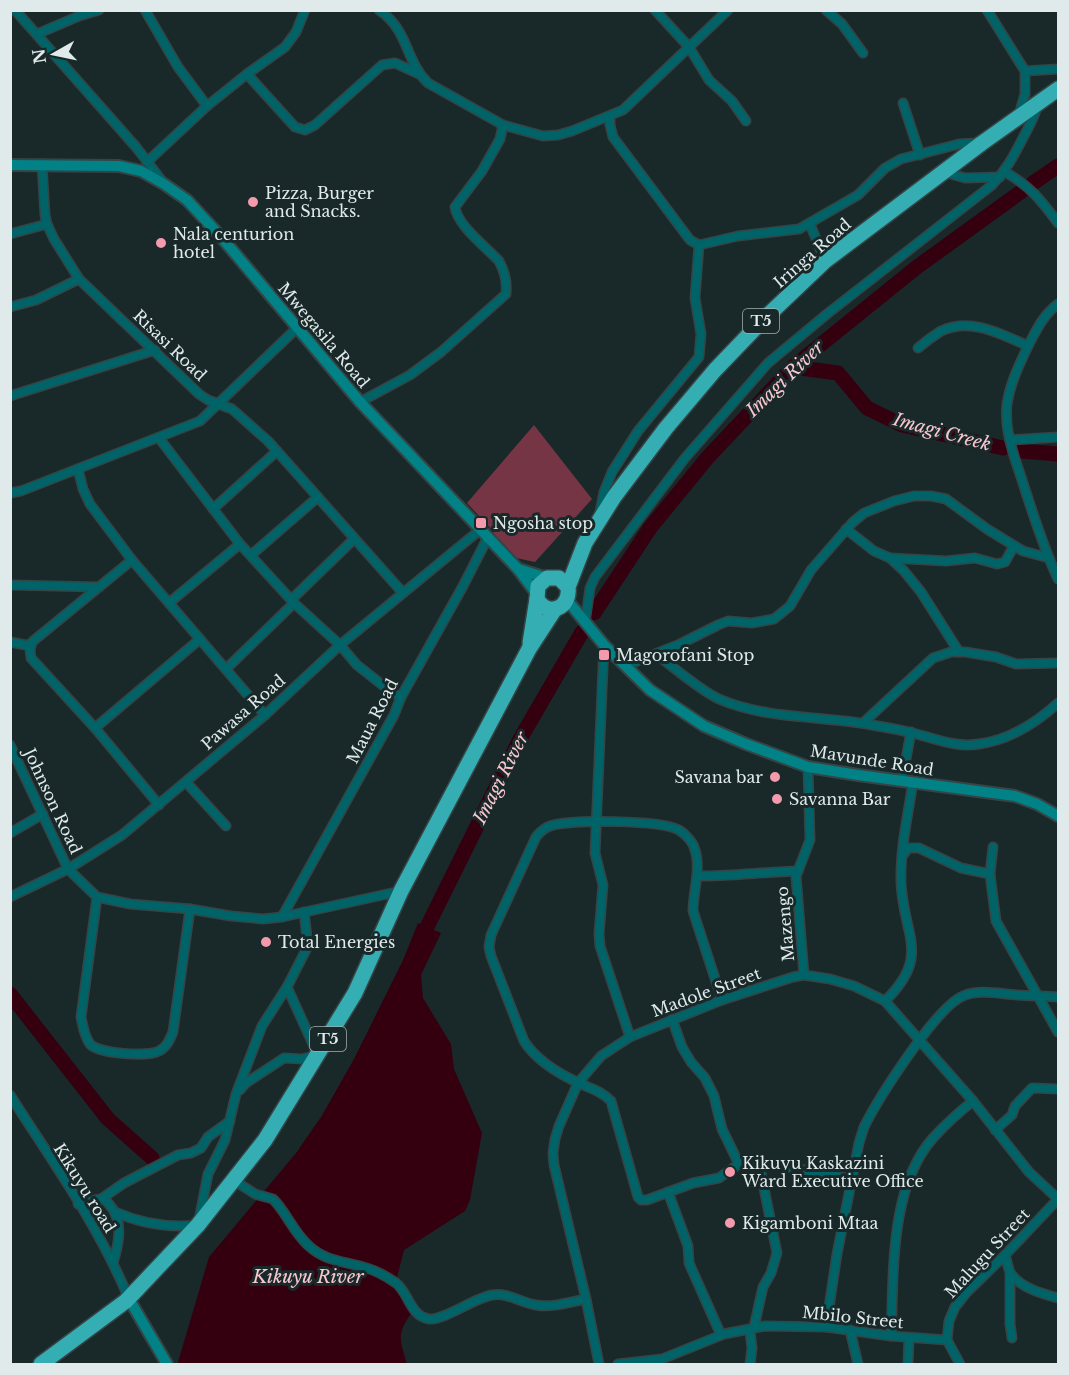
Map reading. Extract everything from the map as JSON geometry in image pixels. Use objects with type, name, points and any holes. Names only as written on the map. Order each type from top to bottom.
[{"type":"highway","name":"Iringa Road","points":[[585,543],[614,497],[666,428],[715,370],[763,320],[825,261],[982,143],[1059,89]]},
{"type":"highway","name":"T5","points":[[529,649],[541,581],[550,577],[585,543]]},
{"type":"highway","name":"T5","points":[[40,1365],[129,1299],[198,1225],[235,1181],[265,1140],[355,993],[401,891],[529,649],[562,601],[585,543]]},
{"type":"highway","points":[[537,596],[544,607],[562,601],[564,582],[550,577]]},
{"type":"street","points":[[15,10],[164,184]]},
{"type":"street","points":[[37,34],[99,10]]},
{"type":"street","points":[[145,10],[178,67],[207,106]]},
{"type":"street","points":[[147,162],[207,106],[285,47],[296,32],[305,10]]},
{"type":"street","points":[[379,10],[388,16],[404,39],[419,74]]},
{"type":"street","points":[[655,10],[689,47],[709,80],[732,101],[746,121]]},
{"type":"street","points":[[247,74],[295,127],[305,130],[315,124],[382,65],[395,63],[419,74],[439,90],[503,125],[543,135],[558,135],[610,117],[634,101],[728,10]]},
{"type":"street","points":[[826,10],[842,24],[863,53]]},
{"type":"street","points":[[987,10],[1025,71],[1025,94],[1019,117]]},
{"type":"street","points":[[1025,71],[1059,69]]},
{"type":"street","points":[[903,103],[920,155]]},
{"type":"street","points":[[585,623],[588,598],[595,577],[685,458],[768,363],[1002,174],[1015,156],[1036,114],[1038,104]]},
{"type":"street","points":[[610,117],[614,137],[690,240],[699,245],[738,236],[799,229],[858,195],[885,168],[901,159],[959,144],[982,143]]},
{"type":"street","points":[[360,402],[410,375],[441,352],[506,294],[507,279],[499,261],[461,222],[455,207],[482,171],[500,139],[503,125]]},
{"type":"street","name":"Risasi Road","points":[[42,164],[47,224],[79,279],[199,394],[208,400],[220,403],[242,417],[277,451],[403,593]]},
{"type":"street","name":"Mwegasila Road","points":[[10,165],[119,166],[141,171],[187,200],[360,402],[518,569],[537,596]]},
{"type":"street","points":[[944,171],[965,178],[1002,174],[1023,182],[1037,195],[1059,223]]},
{"type":"street","points":[[10,234],[47,224]]},
{"type":"street","points":[[810,224],[825,261]]},
{"type":"street","points":[[598,523],[604,492],[622,456],[638,431],[699,357],[700,334],[694,298],[699,245]]},
{"type":"street","points":[[10,307],[36,300],[79,279]]},
{"type":"street","points":[[1059,304],[1041,321],[1028,346],[1021,360],[1007,405],[1010,440],[1034,519],[1059,579]]},
{"type":"street","points":[[918,348],[939,332],[953,327],[975,326],[999,333],[1028,346]]},
{"type":"street","points":[[10,493],[21,491],[200,421],[298,327]]},
{"type":"street","points":[[10,396],[155,350]]},
{"type":"street","points":[[1010,440],[1059,436]]},
{"type":"street","points":[[159,438],[240,544],[293,601],[340,645],[357,665],[401,697]]},
{"type":"street","points":[[213,509],[277,451]]},
{"type":"street","points":[[78,468],[83,489],[90,504],[132,560],[264,715]]},
{"type":"street","points":[[625,666],[728,621],[752,622],[774,619],[790,606],[811,570],[846,529],[864,513],[877,506],[914,496],[946,499],[1014,546],[1023,551],[1049,558]]},
{"type":"street","points":[[251,555],[318,497]]},
{"type":"street","points":[[846,529],[874,551],[890,558],[946,561],[975,558],[997,564],[1005,562],[1014,546]]},
{"type":"street","name":"Pawasa Road","points":[[10,897],[68,869],[122,835],[264,715],[340,645],[403,593],[484,533]]},
{"type":"street","name":"Maua Road","points":[[282,917],[463,586],[484,533]]},
{"type":"street","points":[[225,669],[354,539]]},
{"type":"street","points":[[169,603],[240,544]]},
{"type":"street","points":[[890,558],[921,592],[934,616],[959,652]]},
{"type":"street","points":[[132,560],[32,642],[31,658],[95,728],[159,806]]},
{"type":"street","points":[[518,569],[550,577]]},
{"type":"street","points":[[10,585],[99,587]]},
{"type":"street","name":"Mavunde Road","points":[[562,601],[650,690],[704,726],[776,756],[808,766],[1015,796],[1037,804],[1059,816]]},
{"type":"street","points":[[95,728],[200,639]]},
{"type":"street","points":[[10,642],[31,646]]},
{"type":"street","points":[[604,645],[595,853],[603,885],[599,934],[600,946],[630,1037]]},
{"type":"street","points":[[863,723],[940,654],[959,652],[996,657],[1016,664],[1059,663]]},
{"type":"street","points":[[656,654],[716,698],[729,703],[796,717],[863,723],[911,732],[961,746],[995,741],[1028,726],[1059,703]]},
{"type":"street","points":[[885,1001],[899,987],[910,966],[912,953],[901,883],[911,732]]},
{"type":"street","name":"Johnson Road","points":[[10,745],[68,869]]},
{"type":"street","name":"Mazengo","points":[[804,975],[796,885],[798,871],[810,840],[808,766]]},
{"type":"street","points":[[186,782],[226,826]]},
{"type":"street","points":[[10,833],[43,814]]},
{"type":"street","points":[[722,1000],[693,911],[697,876],[694,846],[679,830],[661,825],[597,822],[548,826],[536,837],[491,935],[489,947],[524,1041],[531,1052],[578,1083],[606,1095],[611,1101],[638,1197],[646,1200],[693,1183],[719,1178],[739,1164],[759,1162],[852,1179]]},
{"type":"street","points":[[902,857],[908,848],[919,848],[961,867],[990,874]]},
{"type":"street","points":[[993,848],[990,874],[996,921],[1059,1032]]},
{"type":"street","points":[[68,869],[97,897],[130,904],[263,919],[282,917],[401,891]]},
{"type":"street","points":[[697,876],[798,871]]},
{"type":"street","points":[[97,897],[81,1017],[85,1035],[90,1044],[98,1050],[147,1054],[160,1051],[168,1043],[173,1032],[190,909]]},
{"type":"street","points":[[115,1212],[149,1224],[198,1225],[208,1174],[225,1140],[236,1094],[262,1026],[287,987],[308,946],[304,912]]},
{"type":"street","name":"Madole Street","points":[[599,1365],[586,1299],[554,1165],[555,1139],[559,1126],[578,1083],[601,1056],[630,1037],[722,1000],[804,975],[854,986],[885,1001],[973,1101],[1029,1172],[1058,1199]]},
{"type":"street","points":[[236,1094],[246,1083],[284,1058],[302,1059],[318,1055],[287,987]]},
{"type":"street","points":[[826,1327],[837,1254],[864,1126],[920,1039],[949,1005],[964,995],[995,992],[1059,997]]},
{"type":"street","points":[[672,1019],[682,1047],[705,1078],[714,1096],[722,1129],[739,1164]]},
{"type":"street","points":[[995,1130],[1012,1115],[1015,1106],[1032,1088],[1059,1089]]},
{"type":"street","name":"Kikuyu road","points":[[10,1095],[113,1263],[129,1299]]},
{"type":"street","points":[[891,1336],[896,1239],[907,1186],[918,1160],[932,1139],[973,1101]]},
{"type":"street","points":[[78,1204],[101,1199],[124,1183],[178,1155],[191,1153],[201,1148],[208,1137],[230,1121]]},
{"type":"street","points":[[750,1365],[752,1348],[750,1331],[754,1327],[761,1292],[771,1273],[777,1253],[759,1162]]},
{"type":"street","points":[[235,1181],[255,1194],[273,1199],[299,1236],[322,1256],[366,1268],[400,1286],[412,1307],[419,1315],[427,1319],[436,1319],[495,1294],[536,1305],[549,1306],[586,1299]]},
{"type":"street","points":[[668,1192],[688,1246],[688,1263],[721,1335]]},
{"type":"street","points":[[101,1199],[107,1201],[115,1212],[120,1231],[113,1263]]},
{"type":"street","name":"Malugu Street","points":[[947,1340],[949,1321],[954,1307],[1058,1199]]},
{"type":"street","points":[[1005,1255],[1010,1273],[1012,1338]]},
{"type":"street","points":[[1010,1273],[1028,1287],[1059,1298]]},
{"type":"street","points":[[129,1299],[167,1365]]},
{"type":"street","name":"Mbilo Street","points":[[618,1365],[662,1362],[721,1335],[754,1327],[826,1327],[909,1338],[947,1340]]},
{"type":"street","points":[[850,1330],[858,1365]]},
{"type":"street","points":[[908,1365],[909,1338]]},
{"type":"street","points":[[947,1340],[960,1365]]},
{"type":"shaded area","points":[[534,425],[592,499],[535,562],[516,558],[496,539],[493,531],[467,503]]},
{"type":"water","name":"Kikuyu River","points":[[418,923],[441,933],[421,975],[423,998],[451,1044],[454,1069],[482,1133],[470,1200],[465,1211],[404,1250],[395,1285],[412,1312],[403,1326],[401,1337],[407,1364],[180,1364],[178,1362],[209,1257],[296,1153],[321,1117],[354,1059],[403,960]]},
{"type":"waterway","name":"Imagi River","points":[[1033,183],[1058,166]]},
{"type":"waterway","name":"Imagi River","points":[[594,613],[650,528],[708,457],[793,367],[917,267],[1022,191]]},
{"type":"waterway","name":"Imagi Creek","points":[[793,367],[838,373],[867,408],[902,425],[1003,448]]},
{"type":"waterway","name":"Imagi Creek","points":[[1022,451],[1058,454]]},
{"type":"waterway","name":"Imagi River","points":[[427,927],[520,739],[582,632]]},
{"type":"waterway","name":"Kikuyu River","points":[[10,994],[108,1119],[152,1158]]},
{"type":"place","name":"Pizza, Burger and Snacks.","points":[[253,202]]},
{"type":"place","name":"Nala centurion hotel","points":[[161,243]]},
{"type":"place","name":"Ngosha stop","points":[[481,523]]},
{"type":"place","name":"Magorofani Stop","points":[[604,655]]},
{"type":"place","name":"Savana bar","points":[[775,777]]},
{"type":"place","name":"Savanna Bar","points":[[777,799]]},
{"type":"place","name":"Total Energies","points":[[266,942]]},
{"type":"place","name":"Kikuyu Kaskazini Ward Executive Office","points":[[730,1172]]},
{"type":"place","name":"Kigamboni Mtaa","points":[[730,1223]]}]
